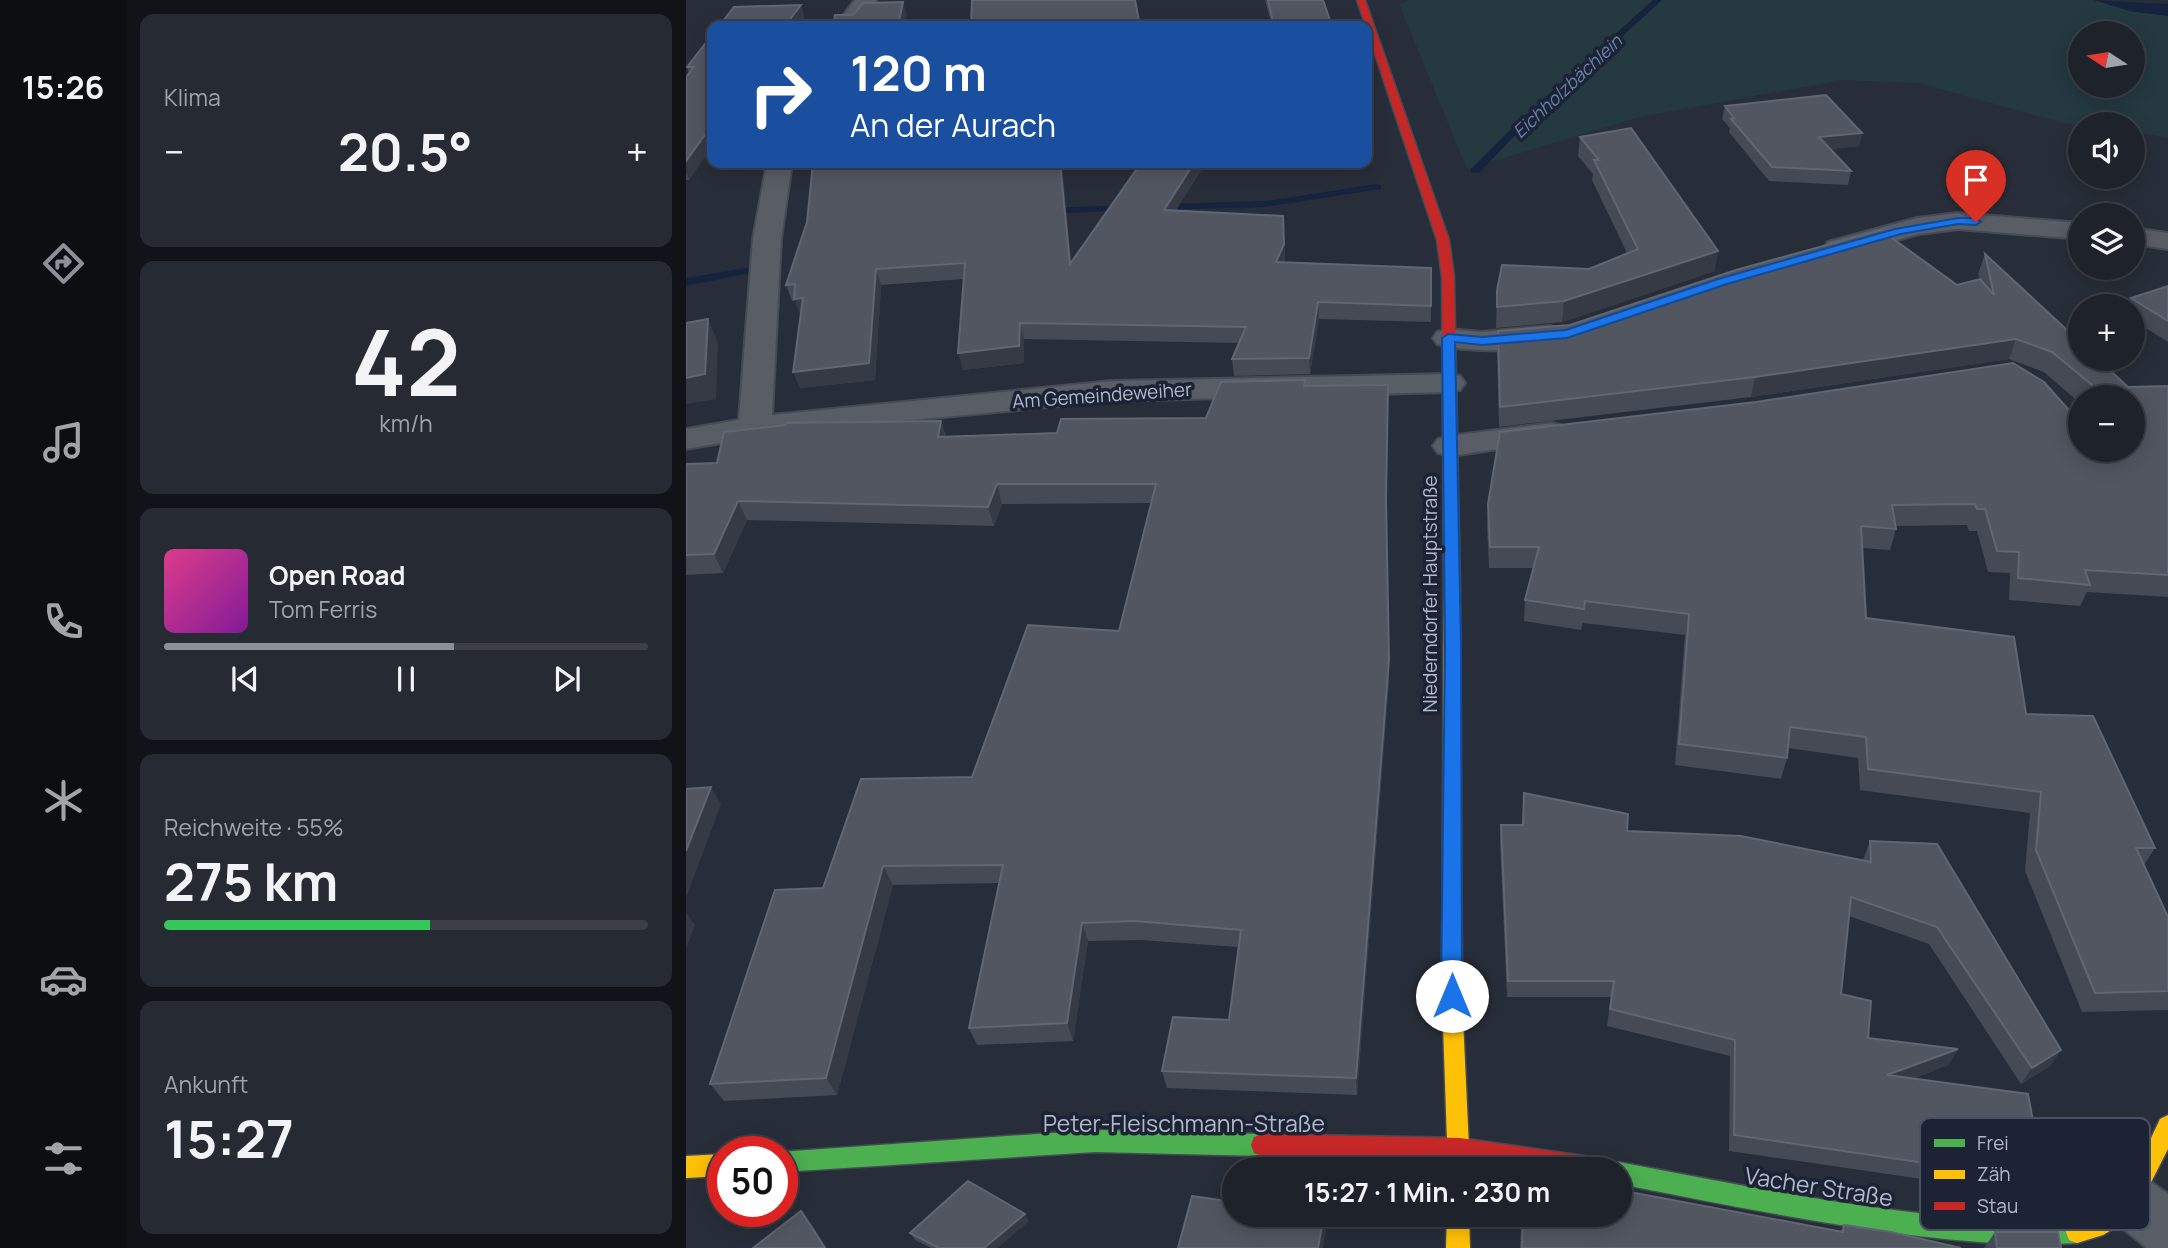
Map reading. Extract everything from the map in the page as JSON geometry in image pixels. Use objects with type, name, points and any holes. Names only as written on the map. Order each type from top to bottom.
[{"type":"main road","name":"Niederndorfer Hauptstraße","points":[[1361,0],[1368,21]]},
{"type":"main road","name":"Niederndorfer Hauptstraße","points":[[1372,34],[1443,240],[1448,277],[1453,646],[1452,996],[1460,1157]]},
{"type":"main road","name":"Vacher Straße","points":[[2150,1209],[2168,1126]]},
{"type":"main road","name":"Peter-Fleischmann-Straße","points":[[798,1160],[1095,1141],[1460,1149]]},
{"type":"main road","points":[[1460,1149],[1515,1157]]},
{"type":"main road","points":[[686,1167],[707,1166]]},
{"type":"main road","name":"Vacher Straße","points":[[1632,1175],[1817,1211],[1920,1224]]},
{"type":"main road","points":[[1458,1227],[1458,1248]]},
{"type":"main road","name":"Vacher Straße","points":[[1963,1230],[2048,1234],[2074,1230]]},
{"type":"street","points":[[850,21],[866,0]]},
{"type":"street","points":[[755,428],[767,239],[778,168]]},
{"type":"street","points":[[1807,257],[1917,226],[1958,221],[2068,230]]},
{"type":"street","points":[[2145,238],[2168,241]]},
{"type":"street","points":[[1448,338],[1482,341],[1567,334],[1580,330]]},
{"type":"street","name":"Am Gemeindeweiher","points":[[686,439],[755,428],[1112,391],[1449,383]]},
{"type":"street","points":[[1450,446],[1586,429]]},
{"type":"shaded area","points":[[1408,0],[2094,0],[2129,11],[2168,16],[2168,137],[2145,134],[2145,112],[2068,112],[2068,123],[1919,83],[1842,80],[1640,117],[1467,169],[1399,4]]},
{"type":"water","points":[[2094,0],[2168,4],[2168,16],[2129,11]]},
{"type":"building","points":[[972,0],[1135,0],[1139,21],[971,21]]},
{"type":"building","points":[[1268,0],[1323,0],[1330,21],[1273,21]]},
{"type":"building","points":[[903,2],[899,21],[834,21],[835,15],[853,15],[863,3]]},
{"type":"building","points":[[801,5],[789,21],[723,21],[734,7]]},
{"type":"building","points":[[707,41],[707,132],[686,161],[686,77],[694,67],[687,67]]},
{"type":"building","points":[[1826,95],[1862,133],[1819,137],[1851,171],[1772,167],[1731,119],[1734,118],[1725,106]]},
{"type":"building","points":[[1631,128],[1718,251],[1564,301],[1497,307],[1502,265],[1589,269],[1638,249],[1594,160],[1599,160],[1580,137]]},
{"type":"building","points":[[812,168],[1060,168],[1070,264],[1137,168],[1191,168],[1164,210],[1283,216],[1284,244],[1276,262],[1431,268],[1431,306],[1318,302],[1309,358],[1232,359],[1246,327],[1020,323],[1019,346],[958,353],[965,263],[876,269],[869,363],[793,372],[803,298],[794,299],[795,284],[786,285],[807,222]]},
{"type":"building","points":[[1881,230],[1957,285],[1980,279],[1994,295],[1985,254],[2068,331],[2068,365],[2052,352],[2016,339],[1755,377],[1500,407],[1498,331],[1570,325],[1736,270]]},
{"type":"building","points":[[2168,286],[2168,321],[2145,307],[2143,294]]},
{"type":"building","points":[[708,319],[705,374],[686,378],[686,323]]},
{"type":"building","points":[[2013,363],[2044,382],[2068,409],[2068,462],[2145,462],[2145,387],[2168,386],[2168,575],[2085,570],[2090,585],[2018,578],[2019,552],[1997,551],[1985,509],[1977,509],[1975,504],[1892,505],[1896,529],[1861,526],[1866,618],[2014,637],[2026,714],[2093,716],[2155,848],[2136,848],[2168,917],[2168,991],[2095,993],[2036,850],[2041,792],[1868,769],[1866,737],[1790,727],[1787,758],[1679,744],[1689,614],[1585,601],[1584,609],[1525,600],[1539,547],[1490,547],[1488,504],[1500,432],[1756,402]]},
{"type":"building","points":[[2075,371],[2111,371],[2126,385],[2092,385]]},
{"type":"building","points":[[1305,380],[1304,386],[1388,385],[1386,500],[1389,660],[1356,1078],[1162,1071],[1173,1017],[1229,1020],[1241,930],[1135,921],[1082,923],[1067,1023],[969,1028],[1003,865],[883,866],[826,1078],[710,1084],[775,890],[823,888],[861,779],[972,777],[1028,625],[1119,631],[1156,484],[997,484],[988,507],[738,501],[714,554],[686,555],[686,464],[717,463],[724,432],[786,423],[941,421],[938,437],[1057,433],[1061,419],[1206,418],[1221,382]]},
{"type":"building","points":[[711,787],[686,851],[686,789]]},
{"type":"building","points":[[1524,793],[1628,814],[1627,831],[1741,836],[1871,862],[1870,841],[1937,844],[2061,1050],[2032,1068],[1937,927],[1851,897],[1841,994],[1871,1001],[1868,1038],[1958,1049],[1887,1075],[2028,1094],[2032,1118],[1920,1118],[1920,1162],[1734,1135],[1735,1040],[1610,1009],[1614,981],[1508,981],[1501,825],[1523,825]]},
{"type":"building","points":[[968,1181],[1025,1214],[984,1248],[939,1248],[910,1233]]},
{"type":"building","points":[[1632,1192],[1843,1232],[1844,1225],[1891,1232],[1961,1248],[1522,1248],[1523,1227],[1632,1227]]},
{"type":"building","points":[[1192,1196],[1222,1200],[1222,1227],[1322,1227],[1318,1248],[1178,1248]]},
{"type":"building","points":[[801,1211],[825,1248],[753,1248],[780,1227],[798,1227],[798,1213]]},
{"type":"building","points":[[1995,1232],[2058,1232],[2061,1248],[1997,1248]]},
{"type":"waterway","name":"Eichholzbächlein","points":[[1475,171],[1521,124],[1658,0]]},
{"type":"waterway","name":"Eichholzbächlein","points":[[1157,207],[1266,204],[1377,187]]},
{"type":"waterway","name":"Eichholzbächlein","points":[[1045,211],[1128,208]]},
{"type":"waterway","name":"Eichholzbächlein","points":[[686,282],[747,271]]},
{"type":"traffic: fast","points":[[798,1160],[1095,1141],[1262,1145]]},
{"type":"traffic: fast","points":[[1632,1175],[1776,1203],[1920,1224]]},
{"type":"traffic: fast","points":[[1979,1230],[2077,1232]]},
{"type":"traffic: slow","points":[[1452,590],[1452,997],[1459,1157]]},
{"type":"traffic: slow","points":[[2150,1162],[2168,1126]]},
{"type":"traffic: slow","points":[[686,1167],[707,1166]]},
{"type":"traffic: slow","points":[[1458,1227],[1458,1248]]},
{"type":"traffic: slow","points":[[2077,1232],[2084,1230]]},
{"type":"traffic: jam","points":[[1361,0],[1368,21]]},
{"type":"traffic: jam","points":[[1372,32],[1443,240],[1448,277],[1452,590]]},
{"type":"traffic: jam","points":[[1262,1145],[1460,1149],[1515,1157]]},
{"type":"route","points":[[1452,996],[1453,646],[1448,338],[1482,341],[1567,334],[1722,281],[1917,226],[1958,221],[1976,222]]}]
